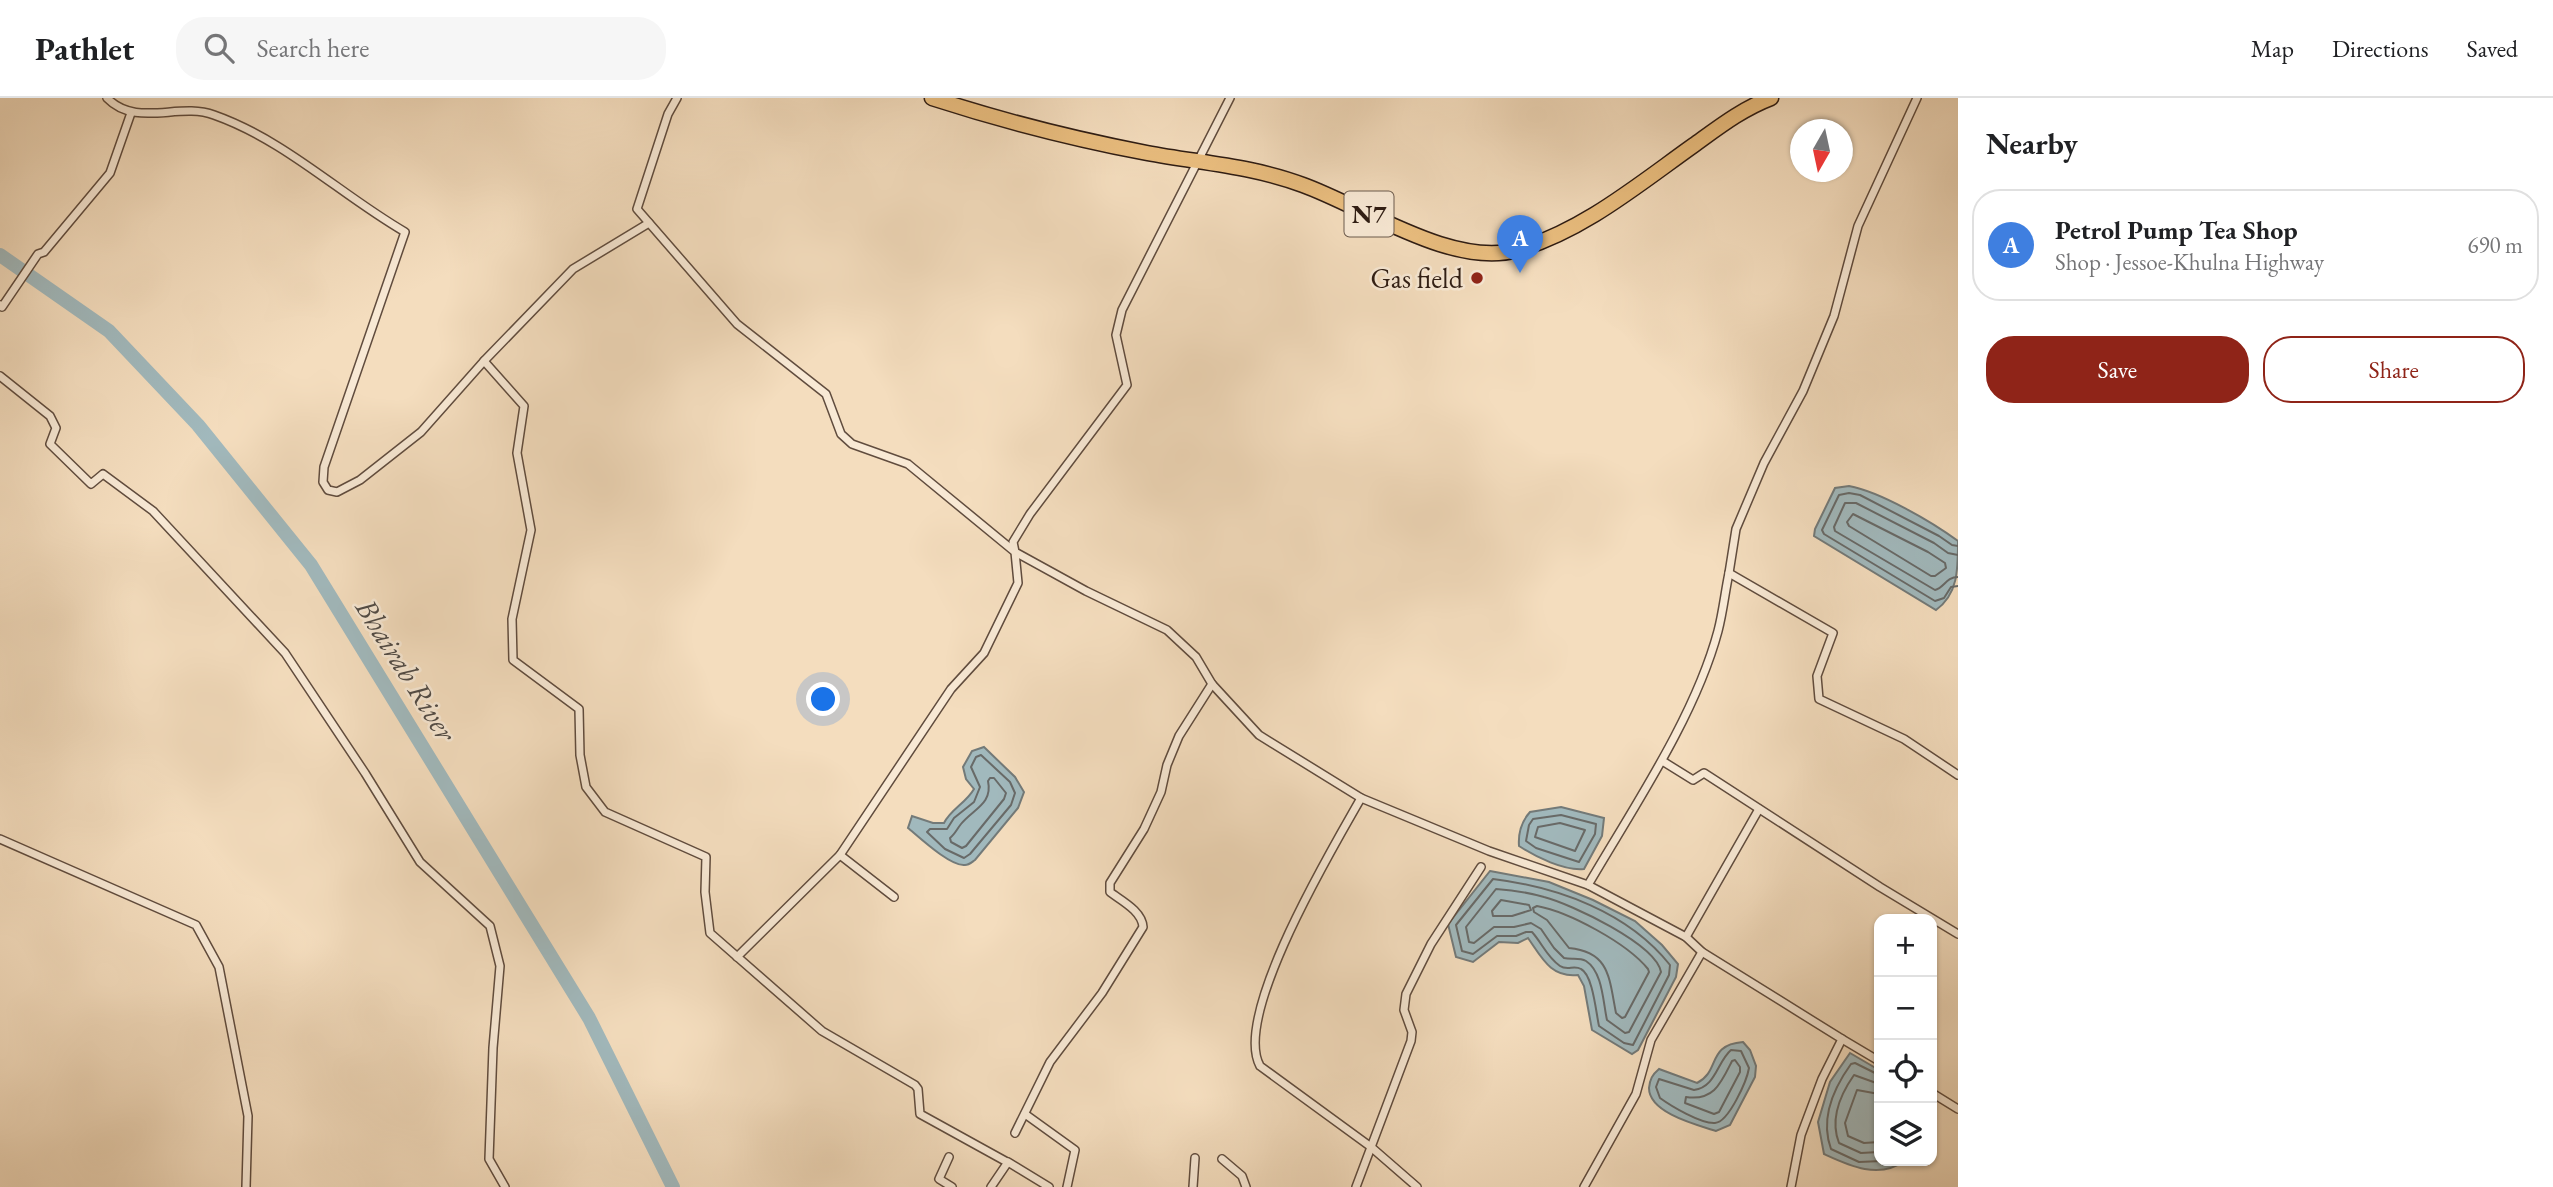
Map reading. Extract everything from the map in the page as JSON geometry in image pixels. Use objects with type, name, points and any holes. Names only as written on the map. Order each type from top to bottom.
[{"type":"highway","name":"N7","points":[[932,98],[1026,127],[1199,162],[1244,168],[1293,181],[1450,247],[1470,252],[1503,253],[1556,235],[1594,215],[1739,113],[1771,98]]},
{"type":"street","points":[[107,98],[114,106],[131,113],[212,114],[269,140],[370,212],[405,232],[324,467],[323,482],[328,490],[337,492],[360,480],[421,432],[484,361],[573,269],[649,223]]},
{"type":"street","points":[[677,98],[668,114],[637,209],[737,324],[826,394],[841,434],[852,443],[908,464],[1015,552],[1086,591],[1167,630],[1196,657],[1212,684],[1259,735],[1361,797],[1489,851],[1588,885],[1686,937],[1702,952],[1874,1058]]},
{"type":"street","points":[[737,957],[840,855],[951,689],[984,653],[1018,583],[1013,542],[1030,514],[1127,385],[1116,335],[1122,310],[1230,98]]},
{"type":"street","points":[[1588,885],[1660,762],[1696,692],[1718,631],[1736,529],[1764,463],[1808,378],[1834,316],[1858,226],[1917,98]]},
{"type":"street","points":[[1,306],[38,254],[44,252],[110,173],[131,113]]},
{"type":"street","points":[[484,361],[524,406],[517,453],[530,530],[512,619],[513,660],[579,709],[580,755],[586,787],[605,812],[706,857],[705,892],[710,933],[822,1031],[915,1085],[918,1089],[920,1114],[1049,1187]]},
{"type":"street","points":[[0,376],[50,416],[56,428],[50,444],[66,460],[91,484],[103,474],[153,511],[285,653],[420,862],[490,926],[500,966],[493,1048],[489,1159],[505,1187]]},
{"type":"street","points":[[1728,573],[1833,633],[1817,676],[1819,699],[1905,739],[1958,775]]},
{"type":"street","points":[[1015,1133],[1050,1062],[1102,993],[1143,928],[1143,921],[1133,910],[1110,892],[1110,883],[1144,829],[1161,792],[1167,765],[1179,736],[1212,684]]},
{"type":"street","points":[[1664,762],[1693,780],[1704,773],[1880,887],[1958,933]]},
{"type":"street","points":[[1361,797],[1307,895],[1267,984],[1255,1031],[1257,1060],[1259,1066],[1371,1147],[1417,1187]]},
{"type":"street","points":[[1686,937],[1759,809]]},
{"type":"street","points":[[0,839],[196,925],[219,967],[248,1116],[246,1187]]},
{"type":"street","points":[[840,855],[894,897]]},
{"type":"street","points":[[1356,1187],[1411,1041],[1412,1032],[1404,1010],[1406,994],[1431,944],[1481,867]]},
{"type":"street","points":[[1584,1187],[1636,1094],[1651,1040],[1702,952]]},
{"type":"street","points":[[1791,1187],[1801,1135],[1822,1079],[1842,1039]]},
{"type":"street","points":[[1937,1096],[1958,1109]]},
{"type":"street","points":[[1025,1114],[1075,1150],[1068,1187]]},
{"type":"street","points":[[949,1157],[939,1179],[952,1187]]},
{"type":"street","points":[[1193,1187],[1195,1158]]},
{"type":"street","points":[[1222,1159],[1241,1176],[1246,1187]]},
{"type":"street","points":[[991,1187],[1007,1162]]},
{"type":"water","points":[[1849,486],[1876,494],[1906,509],[1958,541],[1957,571],[1953,589],[1936,610],[1814,536],[1835,488]]},
{"type":"water","points":[[984,747],[1015,777],[1024,792],[1018,808],[975,860],[965,865],[959,864],[936,851],[908,828],[912,816],[933,823],[944,823],[974,789],[966,779],[963,767],[972,751]]},
{"type":"water","points":[[1561,807],[1604,818],[1602,836],[1584,869],[1559,866],[1519,846],[1521,828],[1530,812]]},
{"type":"water","points":[[1490,871],[1549,882],[1593,900],[1635,921],[1662,945],[1678,964],[1676,977],[1638,1050],[1632,1054],[1592,1030],[1584,986],[1578,975],[1554,970],[1528,938],[1518,943],[1499,942],[1473,962],[1456,957],[1448,924]]},
{"type":"water","points":[[1743,1042],[1750,1050],[1756,1066],[1755,1077],[1730,1125],[1716,1131],[1686,1121],[1665,1111],[1651,1097],[1650,1082],[1659,1069],[1697,1083],[1709,1072],[1724,1048]]},
{"type":"water","points":[[1850,1053],[1874,1067],[1874,1166],[1896,1166],[1864,1169],[1824,1154],[1818,1122],[1830,1082]]},
{"type":"waterway","name":"Bhairab River","points":[[0,255],[109,331],[198,425],[311,565],[589,1018],[673,1187]]},
{"type":"place","name":"Petrol Pump Tea Shop","points":[[1520,273]]},
{"type":"place","name":"Gas field","points":[[1477,278]]}]
